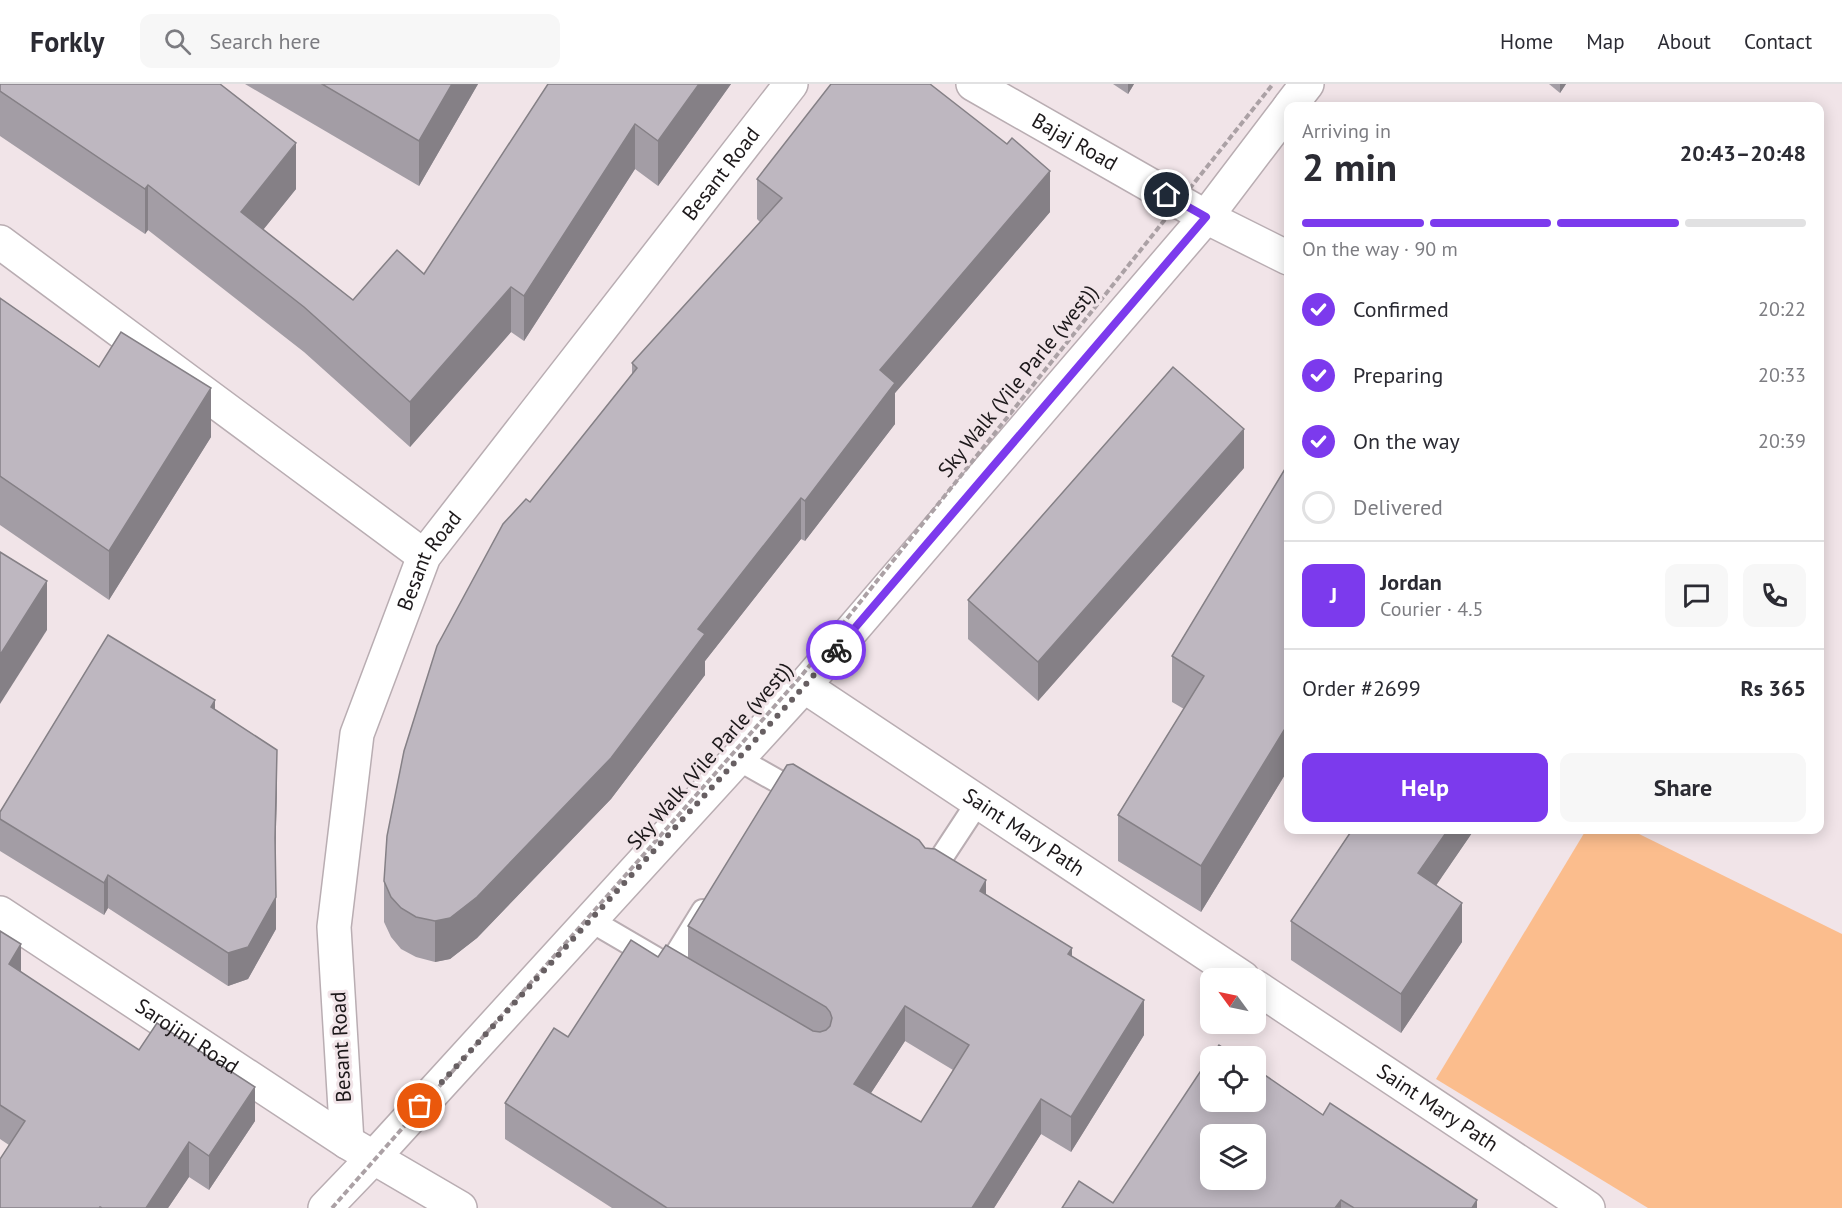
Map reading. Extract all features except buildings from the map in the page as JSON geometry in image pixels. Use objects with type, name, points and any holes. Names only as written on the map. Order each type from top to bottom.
[{"type":"street","name":"Besant Road","points":[[360,1150],[334,927],[357,734],[424,556],[791,84]]},
{"type":"street","name":"Bajaj Road","points":[[973,84],[1206,217],[1284,256]]},
{"type":"street","points":[[1294,102],[1308,84]]},
{"type":"street","points":[[325,1208],[360,1150],[591,920],[804,686],[1206,217],[1284,115]]},
{"type":"street","points":[[0,242],[424,556]]},
{"type":"street","name":"Saint Mary Path","points":[[804,686],[1227,968]]},
{"type":"street","name":"Sarojini Road","points":[[0,913],[360,1150],[460,1208]]},
{"type":"street","name":"Saint Mary Path","points":[[1266,994],[1588,1208]]},
{"type":"lane","points":[[738,759],[785,785],[769,803]]},
{"type":"lane","points":[[932,872],[978,802]]},
{"type":"lane","points":[[669,966],[713,895]]},
{"type":"lane","points":[[591,920],[689,978]]},
{"type":"path","name":"Sky Walk (Vile Parle (west))","points":[[332,1208],[802,675],[1273,84]]},
{"type":"shaded area","points":[[1584,834],[1639,834],[1842,934],[1842,1208],[1648,1208],[1436,1079]]},
{"type":"way so far","points":[[420,1106],[836,650]]},
{"type":"route","points":[[836,650],[1206,217],[1167,195]]}]
